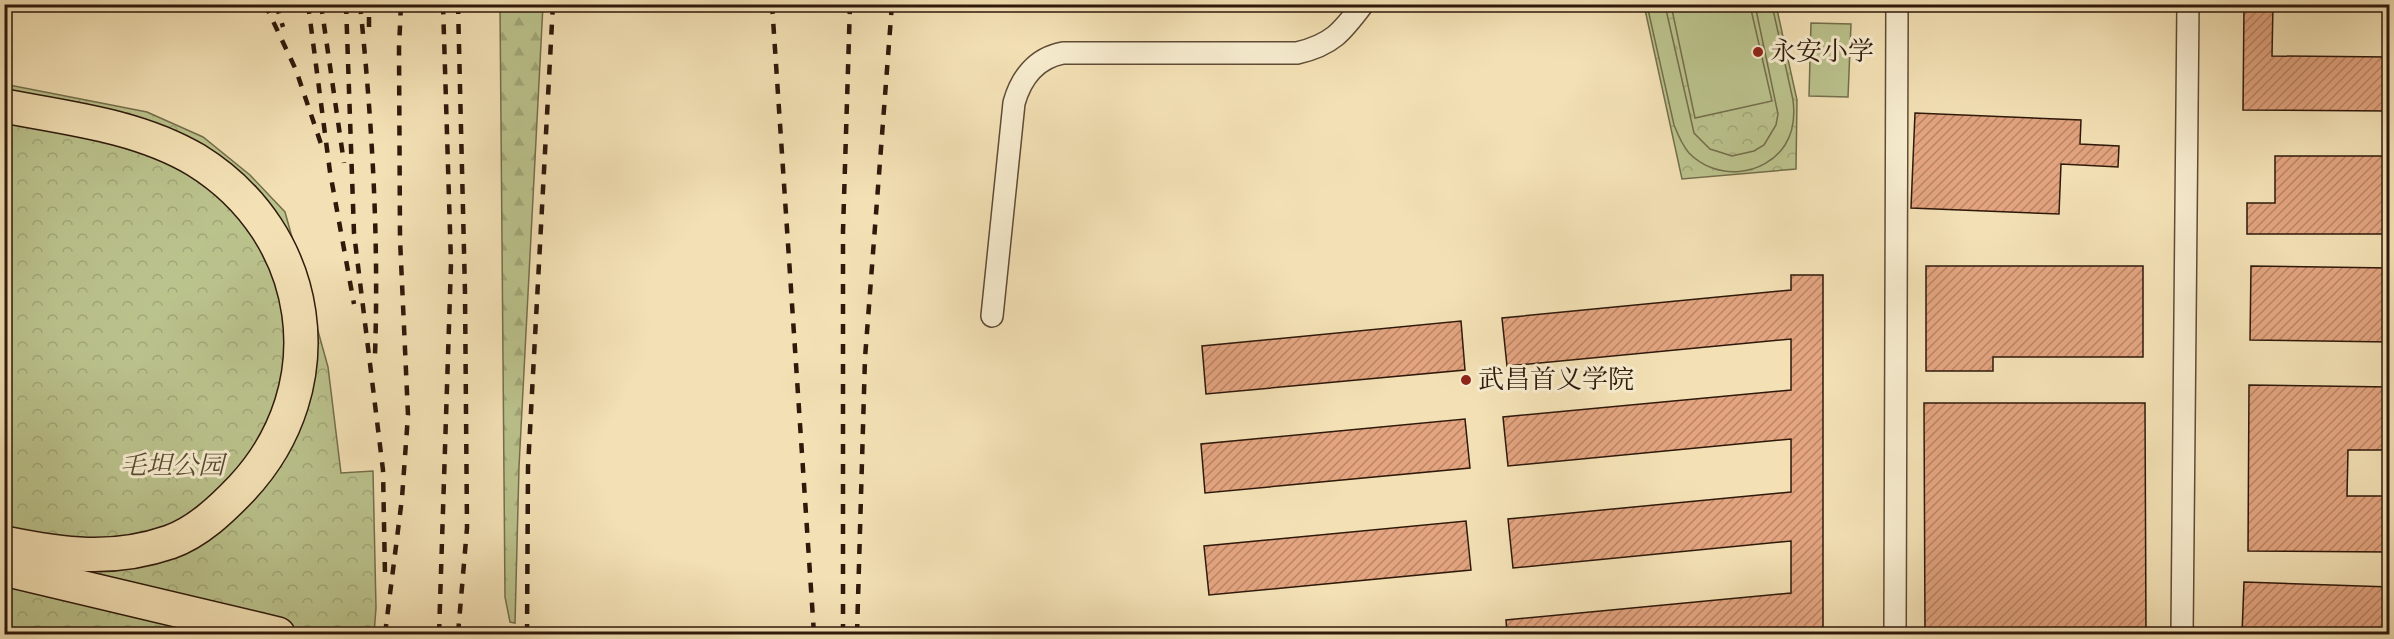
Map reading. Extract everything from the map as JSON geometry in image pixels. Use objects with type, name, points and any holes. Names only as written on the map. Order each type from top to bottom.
[{"type":"highway","points":[[4,106],[105,125],[157,142],[195,160],[227,184],[253,211],[277,242],[294,283],[300,318],[301,356],[294,399],[273,446],[248,481],[216,515],[171,541],[116,554],[78,555],[4,543]]},
{"type":"highway","points":[[4,569],[279,634]]},
{"type":"street","points":[[992,316],[1014,103],[1034,67],[1051,55],[1063,53],[1298,53],[1326,44],[1336,38],[1363,4]]},
{"type":"street","points":[[1895,634],[1897,4]]},
{"type":"street","points":[[2182,634],[2188,4]]},
{"type":"green space","points":[[500,5],[543,5],[519,467],[515,623],[510,622],[505,597]]},
{"type":"green space","name":"永安小学","points":[[1644,5],[1776,5],[1797,100],[1796,169],[1682,179]]},
{"type":"green space","points":[[1647,5],[1665,5],[1694,133],[1710,149],[1732,156],[1754,151],[1764,145],[1776,125],[1778,114],[1755,5],[1772,5],[1794,112],[1790,134],[1776,156],[1765,164],[1739,172],[1712,168],[1689,153],[1674,125]]},
{"type":"green space","points":[[1671,5],[1750,5],[1772,101],[1695,118]]},
{"type":"green space","points":[[1811,23],[1851,24],[1848,97],[1809,96]]},
{"type":"green space","name":"毛坦公园","points":[[4,84],[147,112],[203,137],[250,175],[285,212],[328,367],[341,473],[373,471],[376,608],[374,634],[5,634]]},
{"type":"building","points":[[2244,4],[2273,4],[2272,56],[2390,57],[2390,111],[2243,110]]},
{"type":"building","points":[[1915,113],[2081,120],[2080,144],[2119,146],[2118,167],[2061,164],[2059,214],[1911,208]]},
{"type":"building","points":[[2275,156],[2390,156],[2390,234],[2247,234],[2247,203],[2275,203]]},
{"type":"building","points":[[1926,266],[2143,266],[2143,357],[1993,357],[1993,371],[1926,371]]},
{"type":"building","points":[[2251,266],[2390,268],[2390,342],[2250,340]]},
{"type":"building","points":[[1791,275],[1823,275],[1823,634],[1507,634],[1506,620],[1791,593],[1791,541],[1513,568],[1508,519],[1791,492],[1791,439],[1508,466],[1503,417],[1791,390],[1791,339],[1507,366],[1502,318],[1791,290]]},
{"type":"building","points":[[1461,321],[1465,370],[1206,394],[1202,346]]},
{"type":"building","points":[[2249,385],[2390,387],[2390,450],[2348,450],[2347,496],[2390,496],[2390,552],[2248,551]]},
{"type":"building","points":[[1924,403],[2145,403],[2146,634],[1925,634]]},
{"type":"building","points":[[1465,419],[1470,468],[1205,493],[1201,444]]},
{"type":"building","points":[[1466,521],[1471,570],[1209,595],[1204,546]]},
{"type":"building","points":[[2244,582],[2390,587],[2390,634],[2242,634]]},
{"type":"railway","points":[[265,4],[296,70],[321,144]]},
{"type":"railway","points":[[276,4],[283,27]]},
{"type":"railway","points":[[308,4],[330,172],[354,304]]},
{"type":"railway","points":[[321,4],[344,163]]},
{"type":"railway","points":[[346,4],[354,233],[383,470],[385,576]]},
{"type":"railway","points":[[360,4],[374,179],[375,355]]},
{"type":"railway","points":[[369,4],[369,27]]},
{"type":"railway","points":[[385,634],[402,498],[408,415],[400,239],[399,48],[401,4]]},
{"type":"railway","points":[[439,634],[451,263],[443,4]]},
{"type":"railway","points":[[458,4],[465,292],[467,528],[458,634]]},
{"type":"railway","points":[[527,634],[528,467],[553,4]]},
{"type":"railway","points":[[772,4],[814,634]]},
{"type":"railway","points":[[843,634],[843,231],[850,4]]},
{"type":"railway","points":[[857,634],[865,358],[892,4]]},
{"type":"place","name":"永安小学","points":[[1758,52]]},
{"type":"place","name":"武昌首义学院","points":[[1466,380]]}]
